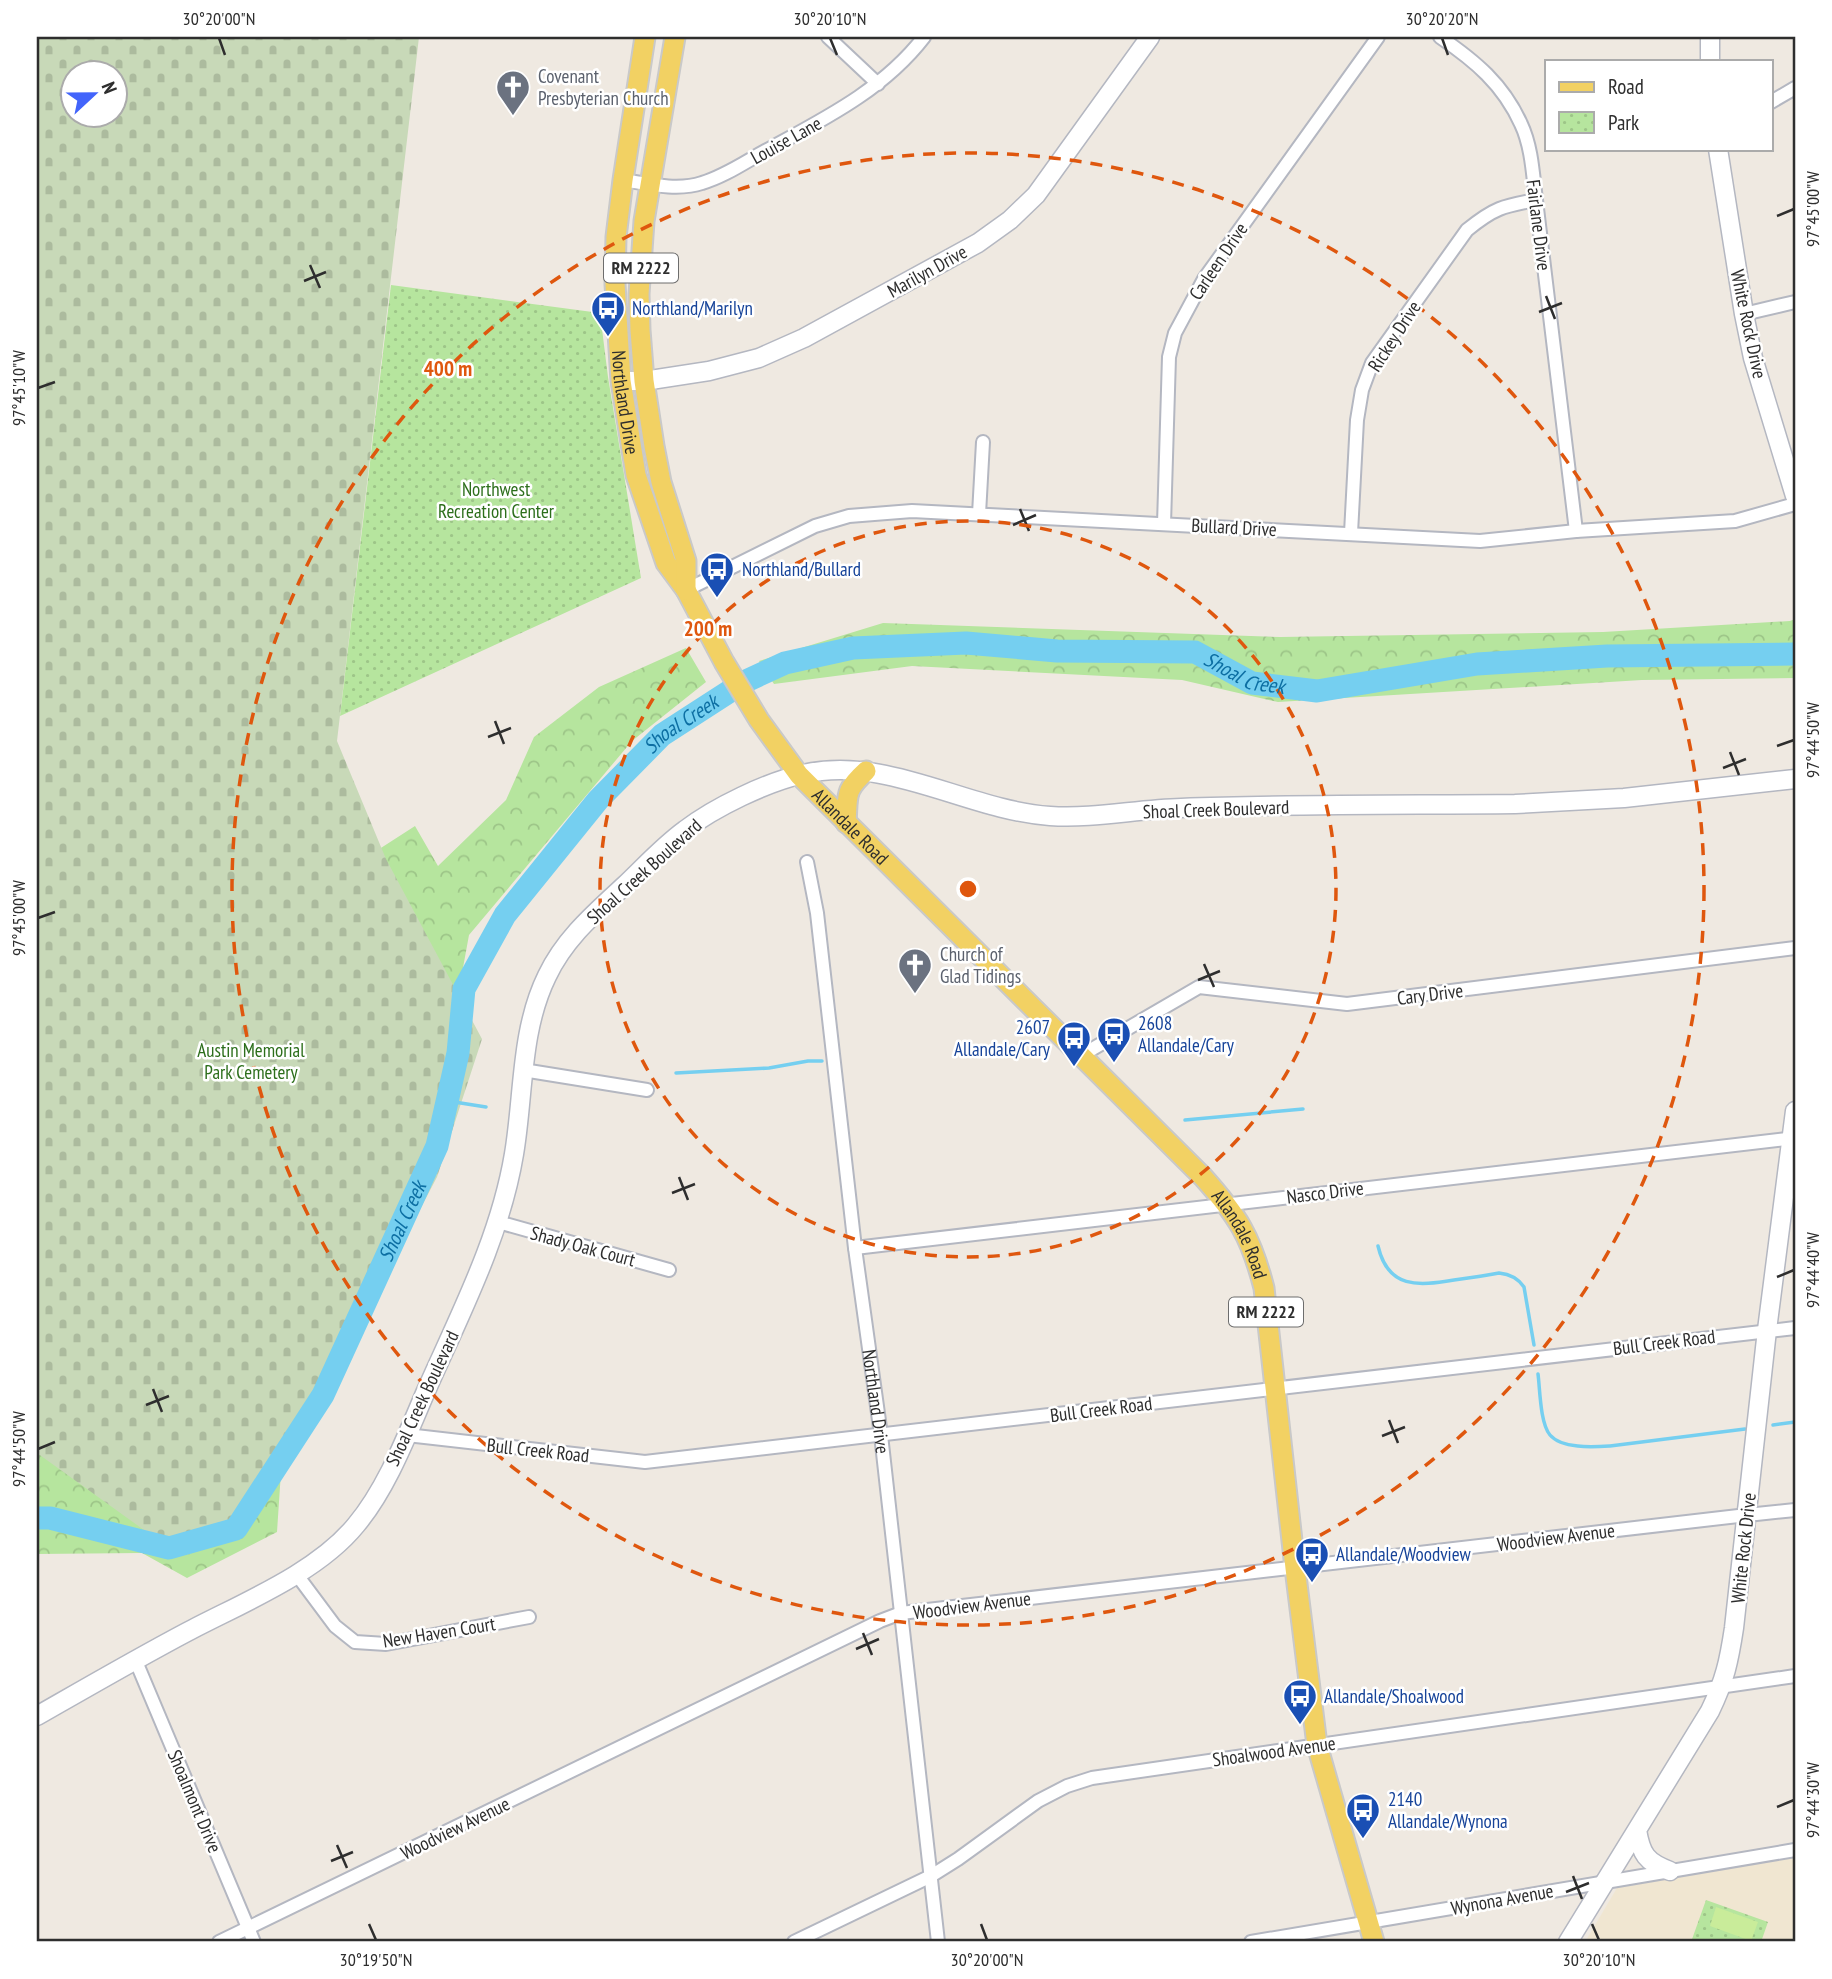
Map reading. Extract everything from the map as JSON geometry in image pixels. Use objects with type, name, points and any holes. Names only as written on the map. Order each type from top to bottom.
[{"type":"main road","name":"Northland Drive","points":[[645,37],[616,237],[615,284],[621,381],[636,475],[666,563],[686,590],[724,662],[759,720],[799,775]]},
{"type":"main road","name":"Northland Drive","points":[[675,37],[643,221],[639,294],[644,381],[661,482],[686,561],[686,590]]},
{"type":"main road","points":[[846,823],[851,785],[866,771]]},
{"type":"main road","name":"Allandale Road","points":[[799,775],[1203,1177],[1226,1203],[1246,1233],[1264,1288],[1317,1745],[1374,1942]]},
{"type":"street","points":[[828,37],[878,84]]},
{"type":"street","name":"Louise Lane","points":[[623,180],[677,186],[701,183],[725,173],[834,113],[878,84],[902,63],[924,37]]},
{"type":"street","name":"Marilyn Drive","points":[[621,381],[644,381],[709,372],[759,358],[804,338],[978,243],[1010,220],[1036,195],[1150,37]]},
{"type":"street","name":"Carleen Drive","points":[[1164,524],[1169,357],[1175,333],[1204,279],[1378,37]]},
{"type":"street","name":"Fairlane Drive","points":[[1440,37],[1488,73],[1522,126],[1530,156],[1536,200],[1576,531]]},
{"type":"street","points":[[1710,37],[1710,60]]},
{"type":"street","points":[[1772,101],[1795,88]]},
{"type":"street","name":"White Rock Drive","points":[[1718,150],[1744,314],[1754,358],[1795,496]]},
{"type":"street","name":"Rickey Drive","points":[[1351,533],[1357,420],[1362,390],[1372,363],[1467,230],[1486,214],[1503,206],[1536,200]]},
{"type":"street","points":[[1744,314],[1795,302]]},
{"type":"street","points":[[979,514],[983,442]]},
{"type":"street","name":"Bullard Drive","points":[[686,590],[815,526],[849,516],[912,510],[1480,541],[1576,531],[1735,521],[1795,504]]},
{"type":"street","name":"Shoal Creek Boulevard","points":[[37,1716],[135,1659],[297,1574],[325,1556],[356,1525],[378,1493],[407,1435],[474,1285],[498,1222],[513,1156],[531,1020],[547,975],[588,918],[684,830],[726,805],[799,775],[847,769],[890,776],[1018,813],[1080,817],[1178,808],[1571,802],[1795,779]]},
{"type":"street","name":"Northland Drive","points":[[807,862],[817,913],[855,1248],[881,1435],[938,1942]]},
{"type":"street","name":"Cary Drive","points":[[1082,1055],[1199,987],[1347,1004],[1795,948]]},
{"type":"street","points":[[523,1070],[647,1090]]},
{"type":"street","name":"White Rock Drive","points":[[1568,1942],[1710,1711],[1727,1668],[1734,1628],[1767,1330],[1794,1139],[1795,1111]]},
{"type":"street","name":"Nasco Drive","points":[[855,1248],[1794,1139]]},
{"type":"street","name":"Shady Oak Court","points":[[498,1222],[669,1270]]},
{"type":"street","name":"Bull Creek Road","points":[[407,1435],[645,1462],[1795,1328]]},
{"type":"street","name":"Woodview Avenue","points":[[219,1942],[901,1613],[1795,1510]]},
{"type":"street","name":"New Haven Court","points":[[297,1574],[335,1626],[355,1642],[386,1644],[529,1617]]},
{"type":"street","name":"Shoalmont Drive","points":[[135,1659],[254,1942]]},
{"type":"street","name":"Shoalwood Avenue","points":[[794,1942],[930,1876],[1038,1801],[1092,1778],[1795,1676]]},
{"type":"street","points":[[1637,1830],[1640,1847],[1648,1860],[1670,1871]]},
{"type":"street","name":"Wynona Avenue","points":[[1251,1942],[1795,1850]]},
{"type":"shaded area","points":[[1795,1857],[1795,1942],[1585,1942],[1617,1888]]},
{"type":"green space","name":"Austin Memorial Park Cemetery","points":[[37,37],[419,37],[337,741],[386,859],[482,1039],[437,1177],[323,1395],[236,1529],[169,1548],[37,1453]]},
{"type":"green space","name":"Northwest Recreation Center","points":[[391,285],[600,313],[641,578],[340,716]]},
{"type":"green space","points":[[1795,619],[1795,678],[1642,680],[1278,702],[1182,680],[912,666],[774,684],[759,661],[883,623],[1280,637],[1603,632]]},
{"type":"green space","points":[[686,648],[706,682],[632,741],[469,935],[439,1099],[283,1442],[277,1532],[187,1578],[142,1553],[37,1554],[37,1307],[173,982],[415,826],[438,866],[506,800],[534,737],[599,687]]},
{"type":"green space","points":[[1706,1900],[1768,1922],[1761,1942],[1691,1942]]},
{"type":"green space","points":[[1716,1907],[1758,1922],[1751,1941],[1710,1926]]},
{"type":"waterway","name":"Shoal Creek","points":[[37,1518],[50,1518],[169,1548],[236,1529],[323,1395],[437,1146],[458,1053],[464,989],[505,915],[598,800],[662,735],[744,682],[785,663],[853,648],[966,643],[1057,651],[1195,652],[1252,683],[1317,691],[1477,664],[1607,656],[1795,654]]},
{"type":"waterway","points":[[676,1073],[769,1068],[822,1061]]},
{"type":"waterway","points":[[448,1101],[486,1107]]},
{"type":"waterway","points":[[1185,1120],[1303,1109]]},
{"type":"waterway","points":[[1378,1246],[1389,1270],[1406,1281],[1428,1283],[1499,1273],[1510,1275],[1524,1287],[1534,1345]]},
{"type":"waterway","points":[[1538,1374],[1542,1414],[1547,1430],[1555,1440],[1562,1443],[1587,1447],[1610,1446],[1745,1429]]},
{"type":"waterway","points":[[1773,1425],[1795,1422]]},
{"type":"place","name":"Covenant Presbyterian Church","points":[[513,117]]},
{"type":"place","name":"Northland/Marilyn","points":[[608,338]]},
{"type":"place","name":"Northland/Bullard","points":[[717,599]]},
{"type":"place","name":"Church of Glad Tidings","points":[[915,995]]},
{"type":"place","name":"2608 Allandale/Cary","points":[[1114,1064]]},
{"type":"place","name":"2607 Allandale/Cary","points":[[1074,1068]]},
{"type":"place","name":"Allandale/Woodview","points":[[1312,1584]]},
{"type":"place","name":"Allandale/Shoalwood","points":[[1300,1726]]},
{"type":"place","name":"2140 Allandale/Wynona","points":[[1363,1840]]}]
